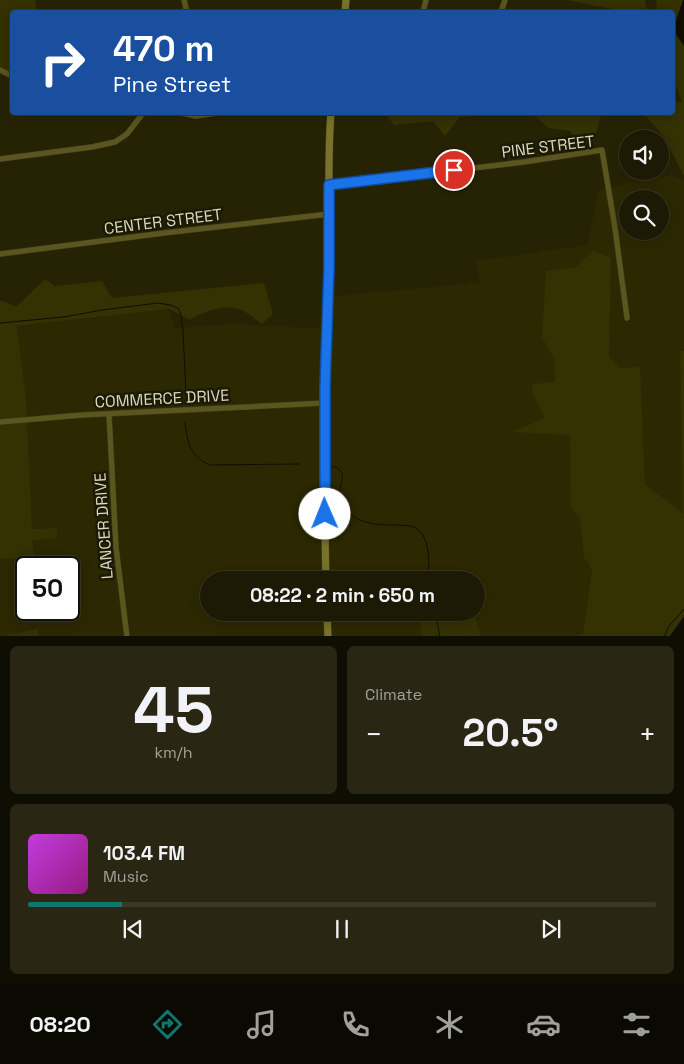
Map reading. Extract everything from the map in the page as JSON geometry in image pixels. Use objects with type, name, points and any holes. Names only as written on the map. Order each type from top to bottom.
[{"type":"main road","points":[[326,571],[324,489],[331,115]]},
{"type":"main road","points":[[327,621],[328,636]]},
{"type":"street","points":[[0,159],[116,142],[127,134],[142,115]]},
{"type":"street","name":"PINE STREET","points":[[329,185],[524,162],[602,150],[627,318]]},
{"type":"street","name":"CENTER STREET","points":[[0,254],[329,214]]},
{"type":"street","name":"COMMERCE DRIVE","points":[[0,422],[109,414],[325,403]]},
{"type":"street","name":"LANCER DRIVE","points":[[109,414],[117,560],[127,636]]},
{"type":"shaded area","points":[[0,0],[35,0],[37,10],[10,10],[10,71],[0,68]]},
{"type":"shaded area","points":[[566,0],[645,0],[647,10],[618,10]]},
{"type":"shaded area","points":[[656,0],[683,0],[675,24],[675,10],[657,10]]},
{"type":"shaded area","points":[[684,0],[684,46],[675,33],[675,24]]},
{"type":"shaded area","points":[[675,33],[684,46],[684,176],[669,147],[669,130],[658,130],[645,115],[675,115],[675,102],[682,102],[675,82]]},
{"type":"shaded area","points":[[386,115],[491,115],[460,117],[445,136],[433,121],[394,125]]},
{"type":"shaded area","points":[[533,115],[601,115],[593,142],[581,147],[570,131],[549,128]]},
{"type":"shaded area","points":[[669,175],[671,175],[684,181],[684,578],[644,636],[38,636],[38,629],[0,636],[0,328],[169,309],[174,328],[234,324],[329,329],[333,296],[480,283],[476,261],[588,245],[598,190],[647,180],[669,180]]},
{"type":"shaded area","points":[[594,250],[611,258],[609,357],[620,368],[640,367],[645,484],[683,514],[680,351],[684,351],[684,636],[575,636],[583,634],[592,571],[584,558],[580,518],[571,509],[570,435],[512,432],[545,418],[533,394],[532,384],[555,382],[555,361],[542,337],[546,271],[576,267]]},
{"type":"shaded area","points":[[45,279],[55,286],[102,281],[112,298],[264,283],[273,314],[262,324],[239,309],[217,309],[190,320],[169,309],[17,326],[26,399],[32,529],[57,528],[57,538],[32,540],[34,556],[15,556],[15,558],[0,559],[0,300],[16,307]]},
{"type":"shaded area","points":[[684,616],[684,636],[670,636]]},
{"type":"shaded area","points":[[420,621],[476,621],[481,636],[421,636]]},
{"type":"shaded area","points":[[38,629],[38,636],[0,636]]},
{"type":"waterway","points":[[0,323],[64,317],[158,303],[178,308],[183,331],[186,396]]},
{"type":"waterway","points":[[185,422],[190,447],[202,461],[209,465],[299,464]]},
{"type":"waterway","points":[[330,466],[341,470],[342,478],[339,498],[344,508],[350,514],[372,524],[411,526],[423,535],[428,549],[429,571]]},
{"type":"waterway","points":[[664,636],[669,626],[684,609]]},
{"type":"waterway","points":[[437,621],[440,636]]},
{"type":"route","points":[[325,514],[325,388],[328,320],[329,185],[454,170]]}]
